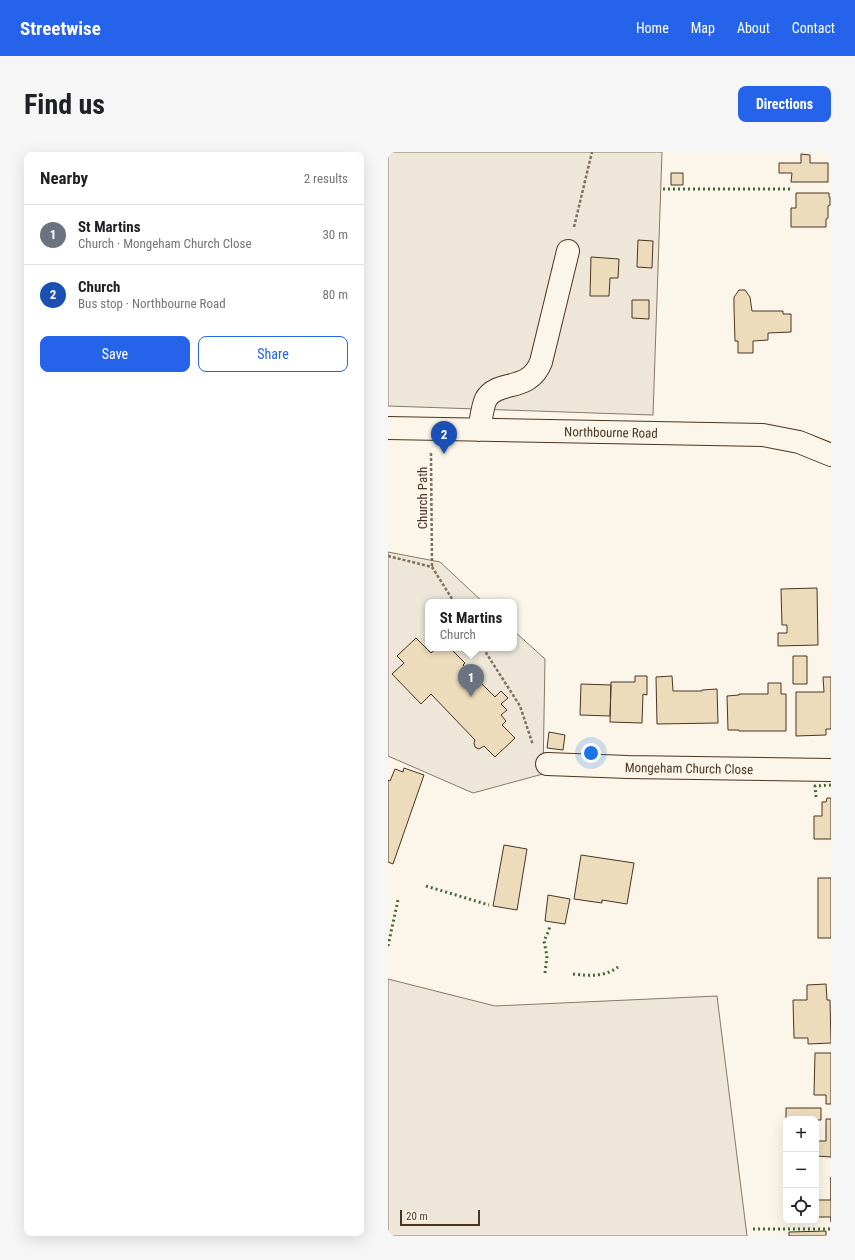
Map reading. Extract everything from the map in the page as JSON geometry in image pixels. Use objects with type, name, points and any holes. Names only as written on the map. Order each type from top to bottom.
[{"type":"street","points":[[479,430],[486,400],[491,394],[498,390],[523,382],[538,370],[568,250]]},
{"type":"street","name":"Northbourne Road","points":[[388,428],[763,435],[799,442],[831,455]]},
{"type":"street","name":"Mongeham Church Close","points":[[547,764],[628,767],[831,770]]},
{"type":"path","points":[[568,250],[592,152]]},
{"type":"path","name":"Church Path","points":[[431,430],[432,566]]},
{"type":"path","points":[[388,556],[432,566],[452,599]]},
{"type":"path","points":[[485,651],[520,706],[535,751],[547,764]]},
{"type":"shaded area","points":[[388,152],[662,152],[653,415],[388,406]]},
{"type":"shaded area","points":[[388,552],[440,562],[480,599],[425,599],[425,651],[517,651],[517,634],[545,659],[543,774],[473,793],[388,756]]},
{"type":"shaded area","points":[[388,979],[495,1006],[717,996],[747,1236],[388,1236]]},
{"type":"building","points":[[801,154],[810,155],[810,163],[828,163],[828,182],[791,182],[792,173],[779,173],[779,163],[801,163]]},
{"type":"building","points":[[671,173],[683,173],[683,185],[671,185]]},
{"type":"building","points":[[796,193],[829,193],[830,205],[828,206],[826,227],[791,227],[791,208],[796,208]]},
{"type":"building","points":[[638,240],[653,241],[652,268],[637,267]]},
{"type":"building","points":[[591,257],[619,259],[618,278],[610,278],[609,296],[590,296]]},
{"type":"building","points":[[739,290],[745,290],[750,297],[752,311],[783,311],[783,314],[791,314],[791,332],[768,333],[768,340],[753,341],[753,353],[738,353],[738,341],[735,341],[734,297]]},
{"type":"building","points":[[632,300],[649,300],[649,319],[632,318]]},
{"type":"building","points":[[817,588],[818,645],[778,646],[778,633],[787,633],[787,625],[782,625],[781,589]]},
{"type":"building","points":[[416,638],[425,647],[425,651],[429,651],[431,653],[433,651],[453,651],[465,663],[463,665],[495,697],[501,691],[508,698],[501,704],[507,710],[501,715],[506,721],[502,725],[515,738],[495,757],[484,746],[479,749],[475,747],[475,740],[431,694],[421,704],[392,674],[404,663],[397,656]]},
{"type":"building","points":[[793,656],[807,656],[807,684],[793,684]]},
{"type":"building","points":[[635,676],[647,676],[647,695],[643,694],[642,723],[610,722],[611,682],[635,682]]},
{"type":"building","points":[[672,676],[673,691],[702,691],[717,689],[718,723],[657,724],[656,677]]},
{"type":"building","points":[[823,677],[831,677],[831,729],[826,729],[826,735],[796,736],[796,692],[824,692]]},
{"type":"building","points":[[768,683],[781,683],[781,694],[786,694],[786,731],[728,730],[727,696],[739,694],[768,694]]},
{"type":"building","points":[[581,684],[611,685],[610,716],[580,715]]},
{"type":"building","points":[[549,732],[565,735],[563,750],[547,748]]},
{"type":"building","points":[[404,768],[424,775],[393,864],[388,862],[388,780],[390,781],[395,769],[403,772]]},
{"type":"building","points":[[827,798],[831,798],[831,839],[814,839],[814,816],[822,816],[822,802],[826,802]]},
{"type":"building","points":[[504,845],[527,849],[517,910],[493,906]]},
{"type":"building","points":[[581,855],[634,863],[627,904],[602,900],[602,903],[574,899]]},
{"type":"building","points":[[818,878],[831,878],[831,938],[818,938]]},
{"type":"building","points":[[548,895],[570,899],[565,924],[545,921]]},
{"type":"building","points":[[826,984],[827,1000],[830,1000],[831,1043],[808,1044],[808,1038],[794,1038],[793,1000],[807,1000],[807,985]]},
{"type":"building","points":[[815,1053],[831,1053],[831,1104],[826,1104],[826,1095],[814,1095]]},
{"type":"building","points":[[786,1108],[821,1108],[821,1120],[819,1120],[819,1116],[786,1116]]},
{"type":"building","points":[[826,1119],[831,1119],[831,1157],[819,1156],[819,1141],[826,1141]]},
{"type":"building","points":[[819,1200],[831,1200],[831,1217],[819,1217]]},
{"type":"building","points":[[826,1231],[826,1236],[789,1236],[789,1232]]},
{"type":"hedge","points":[[663,189],[793,189]]},
{"type":"hedge","points":[[816,797],[815,786],[831,785]]},
{"type":"hedge","points":[[426,886],[489,905]]},
{"type":"hedge","points":[[388,946],[398,900]]},
{"type":"hedge","points":[[545,973],[547,956],[544,941],[550,925]]},
{"type":"hedge","points":[[573,974],[597,975],[607,973],[618,967]]},
{"type":"hedge","points":[[753,1229],[831,1229]]},
{"type":"place","name":"Church","points":[[444,454]]},
{"type":"place","name":"St Martins","points":[[471,697]]}]
